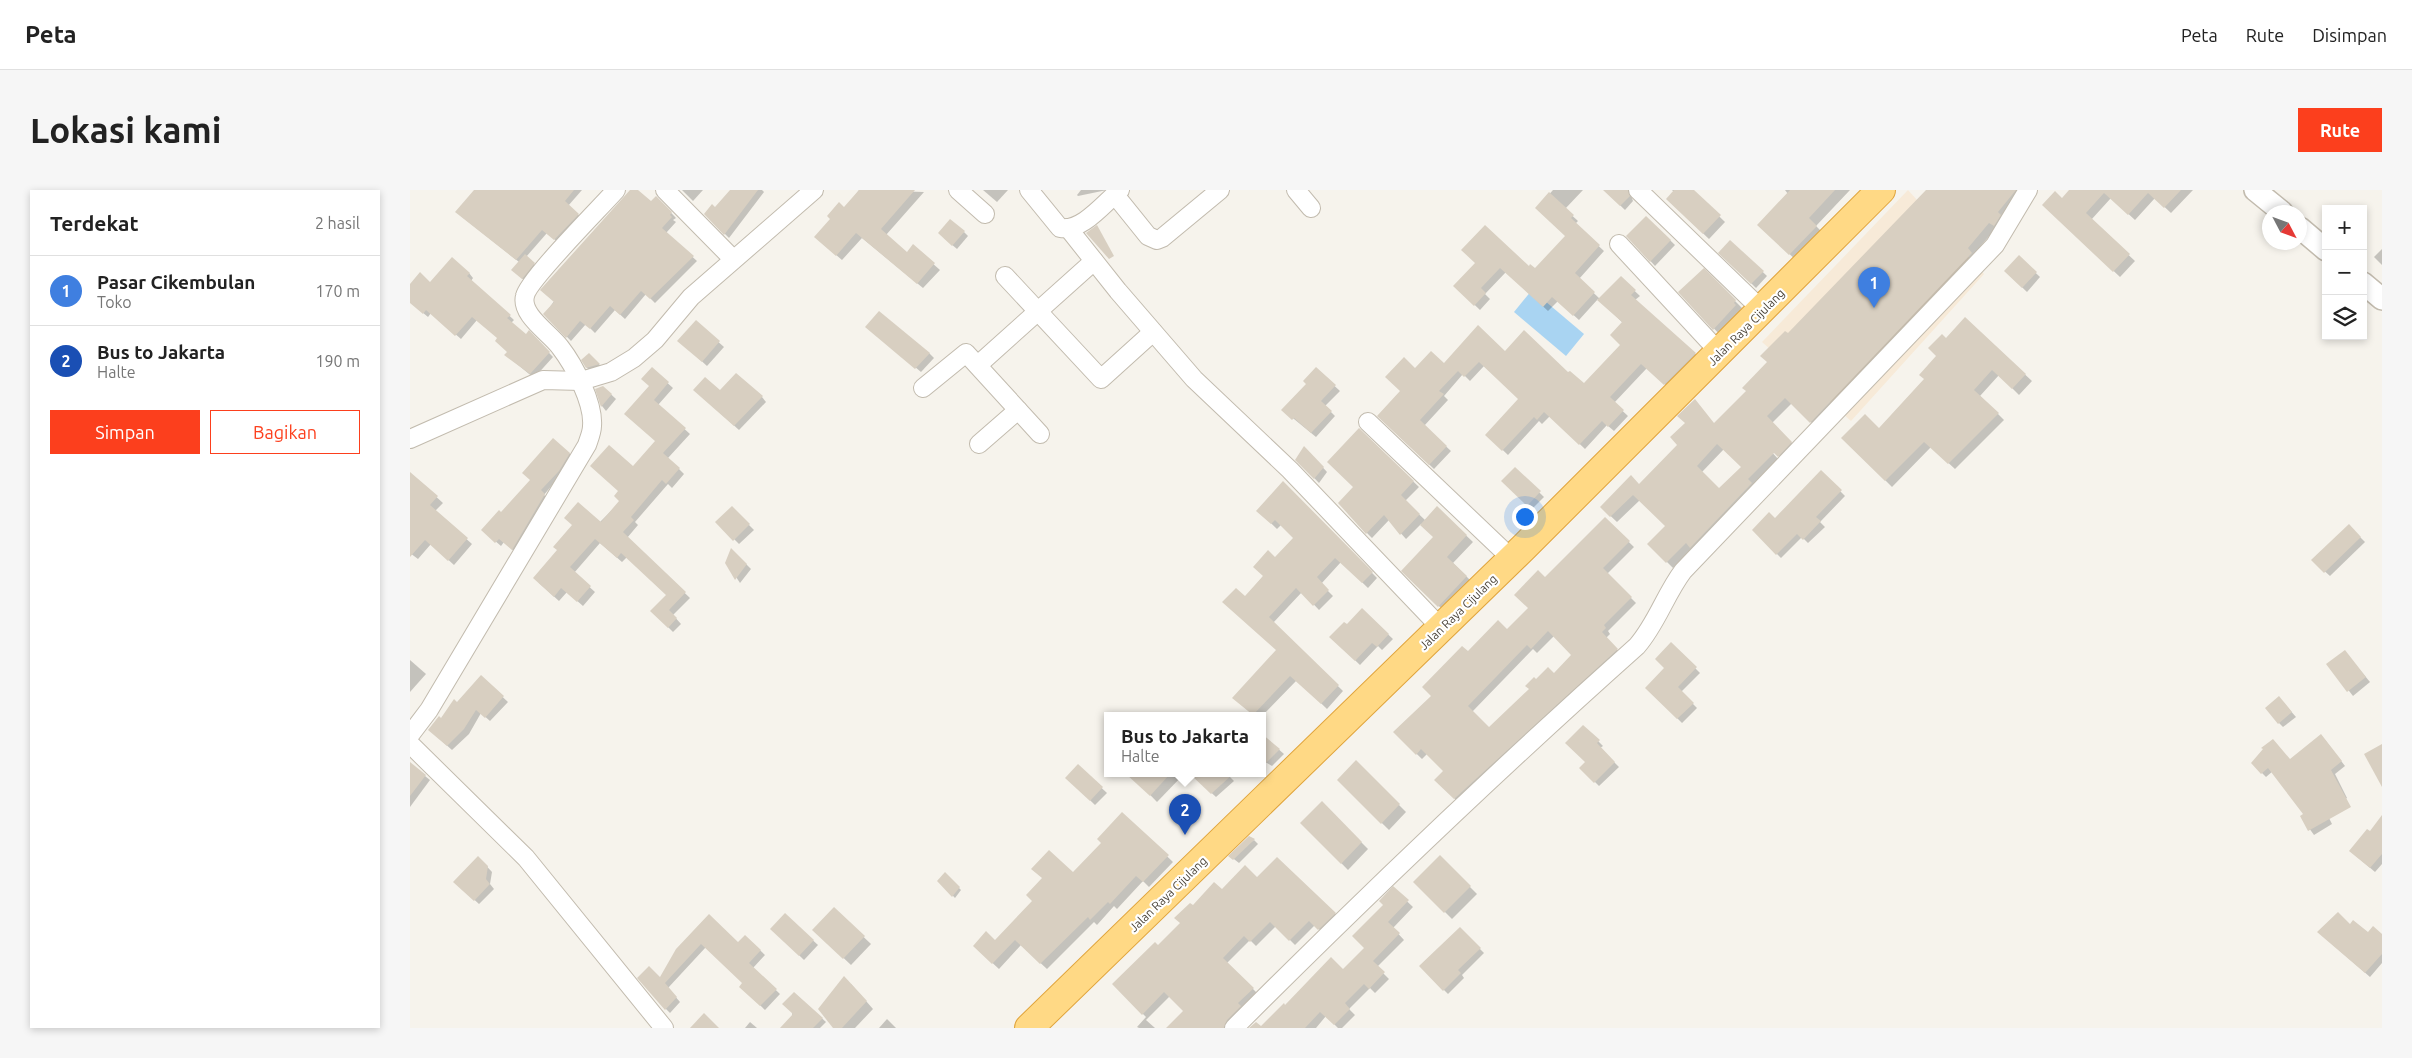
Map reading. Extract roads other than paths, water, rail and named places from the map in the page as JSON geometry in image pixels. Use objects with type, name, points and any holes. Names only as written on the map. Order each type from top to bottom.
[{"type":"highway","name":"Jalan Raya Cijulang","points":[[1037,1025],[1763,311],[1881,190]]},
{"type":"street","points":[[410,735],[429,710],[587,445],[592,428],[592,416],[581,381],[560,347],[529,314],[524,305],[525,294],[548,265],[616,190]]},
{"type":"street","points":[[665,190],[733,258]]},
{"type":"street","points":[[410,439],[543,380],[581,381],[612,372],[634,358],[655,340],[691,297],[733,258],[814,190]]},
{"type":"street","points":[[958,190],[985,214]]},
{"type":"street","points":[[1034,192],[1060,228],[1071,228],[1118,192],[1148,236],[1157,240],[1162,238],[1220,190]]},
{"type":"street","points":[[1296,190],[1311,208]]},
{"type":"street","points":[[1638,190],[1763,311]]},
{"type":"street","points":[[1234,1028],[1330,932],[1515,755],[1637,646],[1647,634],[1670,590],[1683,571],[1996,245],[2028,190]]},
{"type":"street","points":[[2256,190],[2274,205]]},
{"type":"street","points":[[1071,228],[1097,258],[1153,332],[1194,379],[1290,470],[1441,628]]},
{"type":"street","points":[[2307,234],[2322,247]]},
{"type":"street","points":[[1619,244],[1720,353]]},
{"type":"street","points":[[978,365],[1097,258]]},
{"type":"street","points":[[1004,276],[1100,379],[1153,332]]},
{"type":"street","points":[[2367,286],[2382,299]]},
{"type":"street","points":[[923,388],[966,353],[1040,434]]},
{"type":"street","points":[[979,444],[1018,410]]},
{"type":"street","points":[[1368,422],[1512,559]]},
{"type":"street","points":[[410,744],[526,858],[664,1028]]},
{"type":"water","points":[[1532,290],[1584,334],[1566,356],[1514,312]]},
{"type":"place","name":"Pasar Cikembulan","points":[[1874,308]]},
{"type":"place","name":"Bus to Jakarta","points":[[1185,835]]}]
